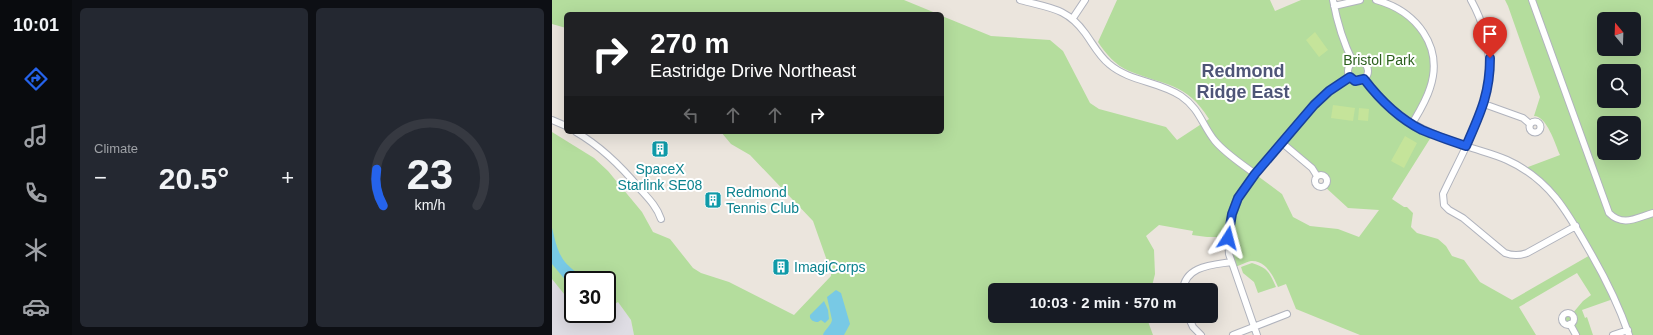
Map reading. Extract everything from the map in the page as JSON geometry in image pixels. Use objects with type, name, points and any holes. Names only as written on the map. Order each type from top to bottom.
[{"type":"street","points":[[1020,0],[1049,7],[1073,18],[1102,58],[1113,67],[1126,75],[1170,90],[1187,101],[1199,113],[1216,142],[1222,149],[1255,174]]},
{"type":"street","points":[[1073,18],[1085,0]]},
{"type":"street","points":[[1353,62],[1344,43],[1333,3],[1360,0]]},
{"type":"street","points":[[1376,0],[1387,3],[1408,14],[1422,28],[1431,50],[1434,63],[1431,87],[1412,124]]},
{"type":"street","points":[[1471,0],[1478,13],[1488,42],[1490,73],[1484,104],[1443,194],[1443,202],[1449,210],[1458,214],[1500,250],[1511,255],[1522,255],[1527,253],[1576,226]]},
{"type":"street","points":[[1532,0],[1609,213],[1615,219],[1627,221],[1653,213]]},
{"type":"street","points":[[1360,61],[1366,64],[1368,74],[1364,79],[1355,81],[1350,77],[1349,67],[1353,62],[1360,61]]},
{"type":"street","points":[[1257,335],[1231,262],[1228,244],[1232,214],[1238,198],[1255,174],[1282,142],[1314,105],[1329,91],[1350,77]]},
{"type":"street","points":[[1364,79],[1388,107],[1412,124],[1422,130],[1506,160],[1529,172],[1555,196],[1576,226],[1611,287],[1628,332],[1613,335]]},
{"type":"street","points":[[1484,104],[1523,118],[1530,124]]},
{"type":"street","points":[[552,120],[564,125]]},
{"type":"street","points":[[580,134],[608,154],[656,208],[661,219]]},
{"type":"street","points":[[1282,142],[1312,168],[1317,176]]},
{"type":"street","points":[[1185,283],[1189,275],[1201,268],[1231,262]]},
{"type":"street","points":[[1233,335],[1287,314]]},
{"type":"street","points":[[1192,323],[1201,335]]},
{"type":"street","points":[[1570,324],[1576,335]]},
{"type":"shaded area","points":[[552,268],[564,285],[564,323],[616,323],[616,303],[618,302],[631,320],[634,335],[552,335]]},
{"type":"green space","points":[[552,0],[904,0],[933,12],[564,12],[564,27],[552,24]]},
{"type":"green space","name":"Bristol Park","points":[[1117,0],[1270,0],[1275,11],[1301,0],[1333,0],[1334,5],[1360,0],[1376,0],[1396,7],[1427,39],[1433,75],[1412,124],[1433,134],[1392,199],[1404,207],[1407,207],[1413,213],[1411,227],[1417,233],[1438,239],[1446,246],[1452,256],[1464,260],[1480,282],[1512,300],[1592,254],[1564,207],[1523,169],[1560,155],[1547,125],[1539,117],[1534,116],[1540,97],[1505,0],[1653,0],[1653,335],[1629,335],[1616,298],[1582,310],[1585,318],[1587,317],[1593,335],[1576,335],[1568,325],[1563,322],[1563,316],[1567,313],[1572,314],[1583,301],[1591,295],[1577,273],[1519,307],[1536,335],[1360,335],[1296,309],[1286,284],[1278,287],[1274,278],[1261,263],[1251,261],[1233,268],[1228,237],[1192,235],[1193,231],[1159,225],[1146,236],[1154,250],[1155,274],[1153,283],[988,283],[988,323],[1149,323],[1153,335],[634,335],[631,320],[618,302],[616,303],[616,271],[564,271],[564,294],[552,279],[552,132],[594,158],[608,171],[642,212],[653,232],[670,239],[693,268],[701,273],[729,282],[794,315],[831,276],[831,272],[813,221],[750,155],[731,144],[723,134],[944,134],[944,17],[991,36],[1050,40],[1063,51],[1090,103],[1099,109],[1166,127],[1177,140],[1209,119],[1192,98],[1183,92],[1164,83],[1124,69],[1111,59],[1098,42]],"holes":[[[1282,142],[1319,175],[1325,177],[1326,180],[1324,186],[1348,208],[1379,210],[1359,237],[1338,229],[1310,226],[1293,217],[1282,194],[1255,174]]]},
{"type":"green space","points":[[1315,32],[1328,50],[1319,57],[1306,40]]},
{"type":"green space","points":[[1333,105],[1355,108],[1353,121],[1331,118]]},
{"type":"green space","points":[[1359,108],[1369,109],[1368,121],[1358,120]]},
{"type":"green space","points":[[1405,136],[1417,143],[1404,168],[1391,161]]},
{"type":"green space","points":[[1252,263],[1267,271],[1276,287],[1258,293],[1254,282],[1243,273],[1241,267]]},
{"type":"water","points":[[552,228],[559,252],[565,262],[575,271],[564,271],[564,278],[552,264]]},
{"type":"water","points":[[836,290],[841,293],[850,324],[844,335],[823,335],[832,320],[827,297]]},
{"type":"water","points":[[824,301],[828,310],[829,319],[825,323],[821,320],[815,322],[810,318],[810,315]]},
{"type":"place","name":"SpaceX Starlink SE08","points":[[660,149]]},
{"type":"place","name":"Redmond Tennis Club","points":[[713,200]]},
{"type":"place","name":"ImagiCorps","points":[[781,267]]},
{"type":"district","name":"Redmond Ridge East","points":[[1243,81]]},
{"type":"route","points":[[1228,238],[1232,214],[1238,198],[1246,186],[1284,138],[1329,91],[1350,77],[1355,81],[1361,81],[1364,79],[1388,107],[1404,119],[1422,130],[1466,146],[1484,104],[1488,89],[1490,58]]}]
